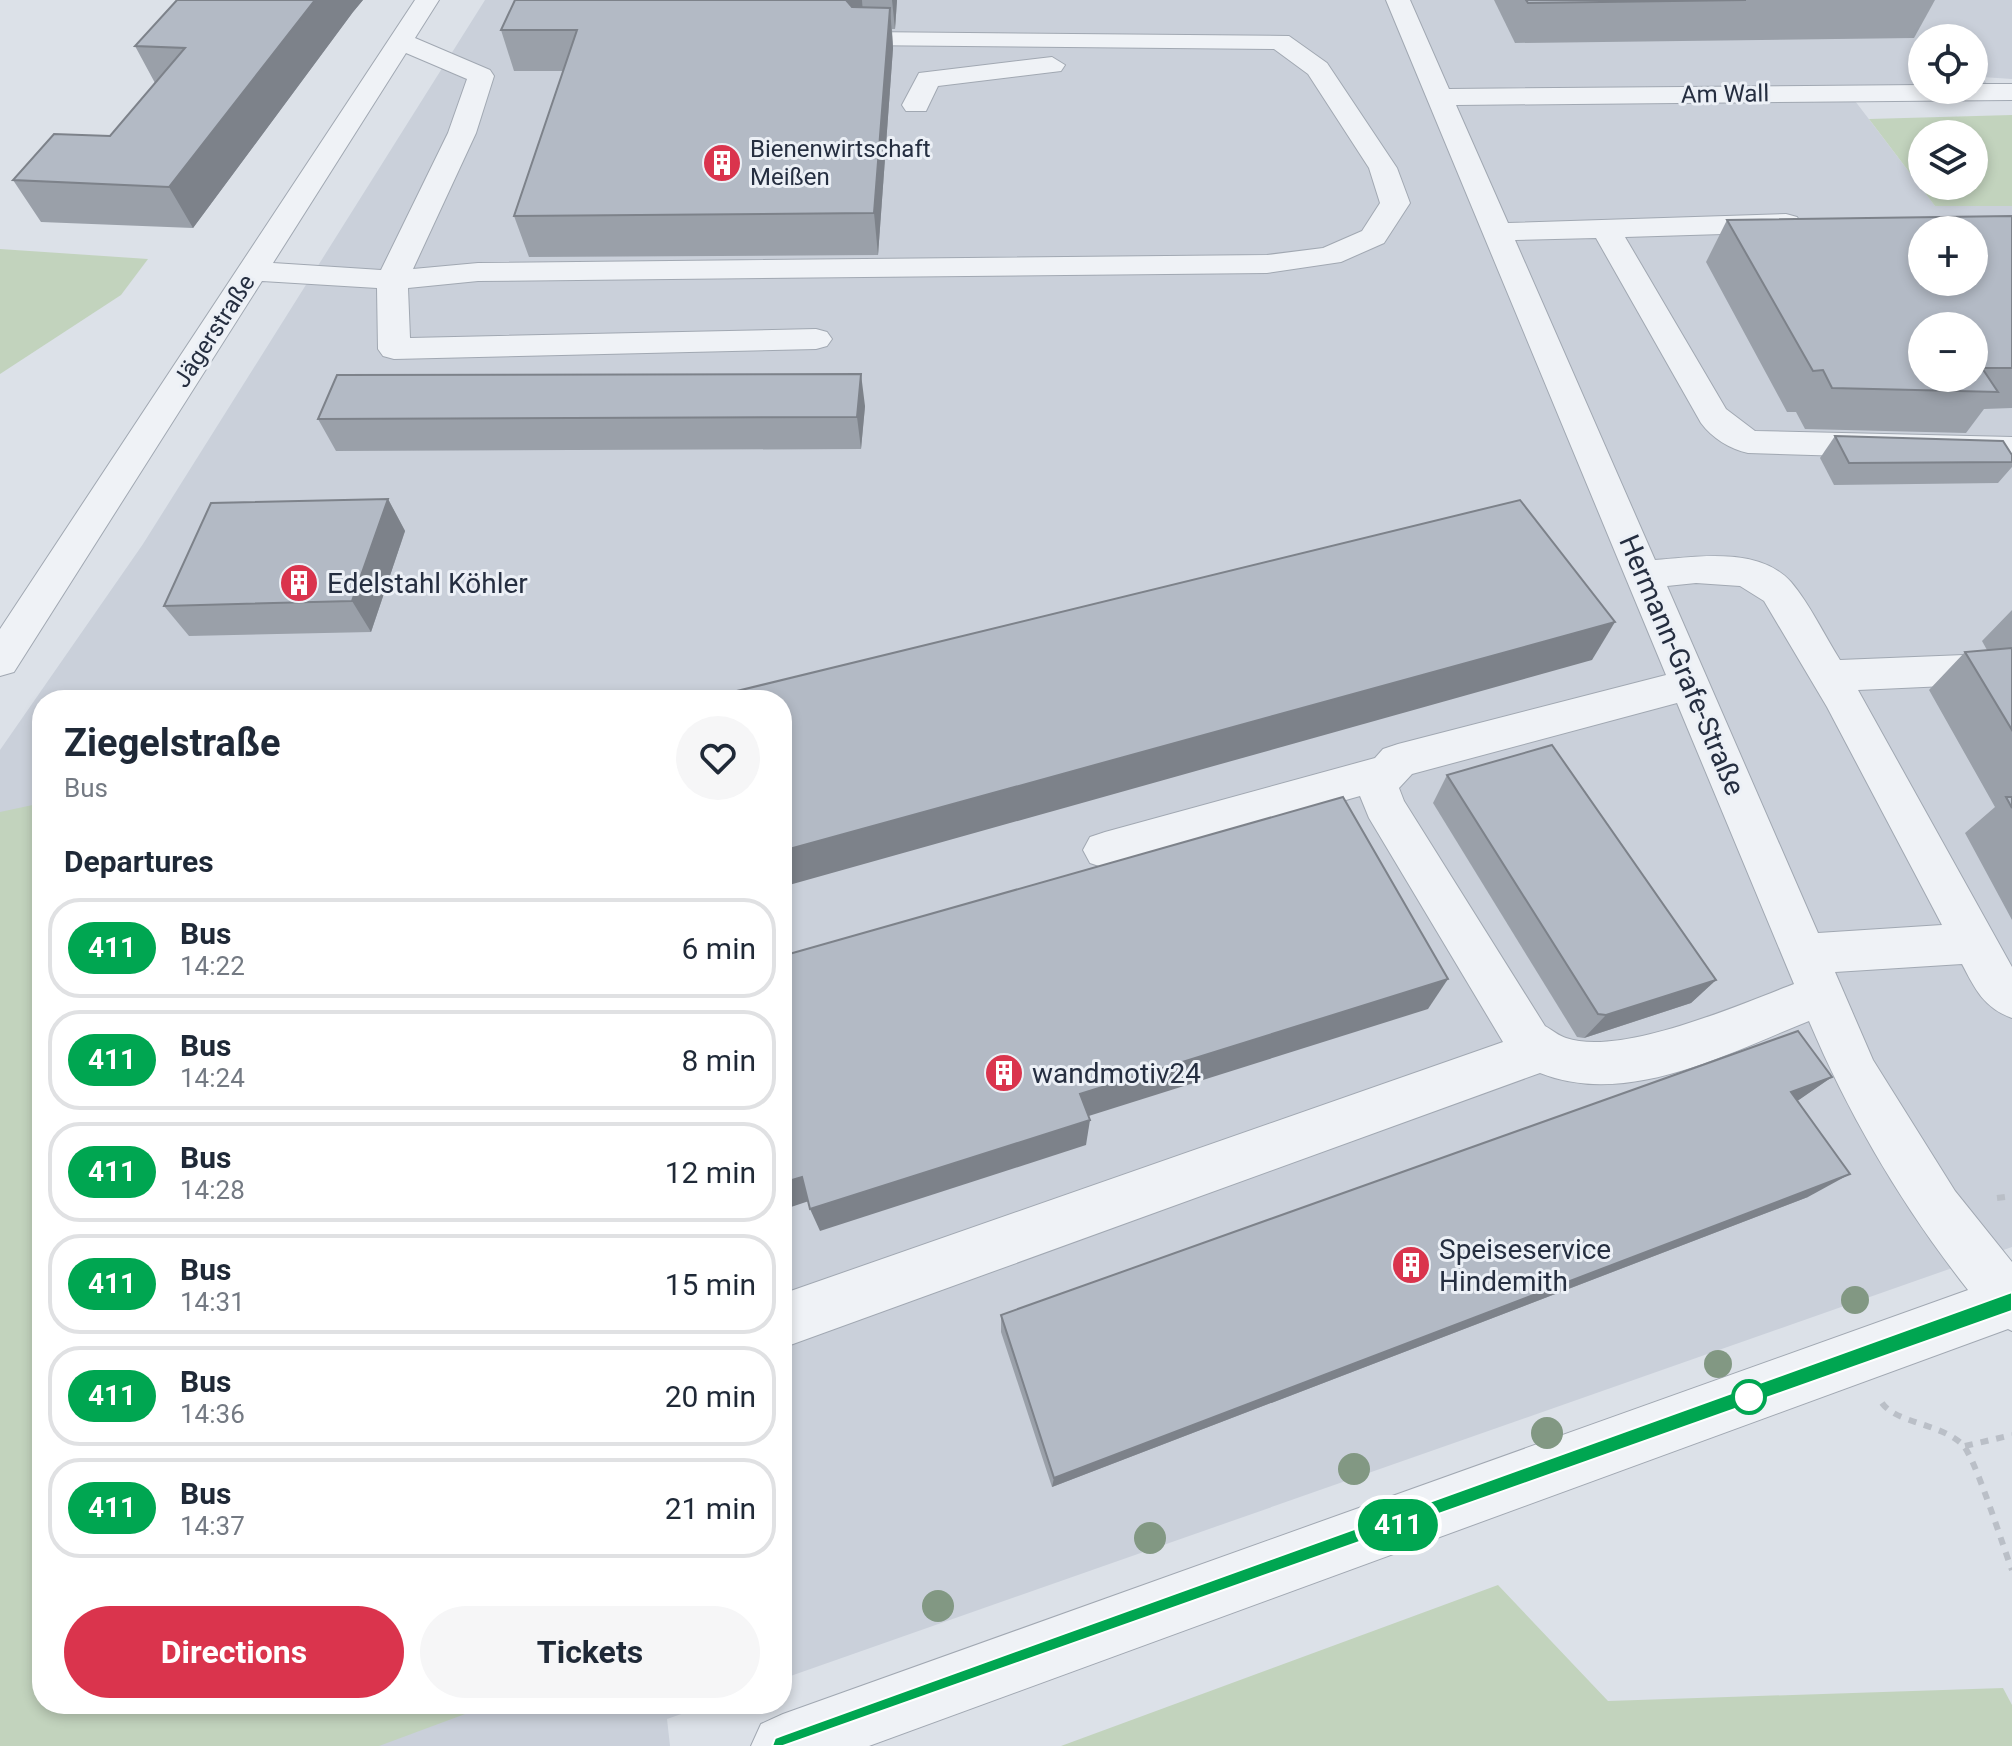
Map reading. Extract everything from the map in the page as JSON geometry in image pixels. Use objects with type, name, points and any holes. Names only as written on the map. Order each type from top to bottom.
[{"type":"street","name":"Jägerstraße","points":[[0,661],[427,0]]},
{"type":"street","name":"Hermann-Grafe-Straße","points":[[1398,0],[1856,1075],[1882,1123],[1937,1209],[2011,1302]]},
{"type":"street","points":[[253,271],[392,280],[478,272],[1267,264],[1330,256],[1373,237],[1395,203],[1383,168],[1318,69],[1280,41],[865,40]]},
{"type":"street","points":[[916,105],[928,79],[1046,67],[1116,40]]},
{"type":"street","points":[[399,41],[481,76],[462,133],[392,280],[394,349],[816,339]]},
{"type":"street","name":"Am Wall","points":[[1438,97],[2012,92]]},
{"type":"street","points":[[1496,232],[1811,222]]},
{"type":"street","points":[[1605,228],[1713,415],[1720,424],[1748,442],[2012,449]]},
{"type":"street","points":[[1643,575],[1728,570],[1767,581],[1777,591],[1826,676],[1842,697],[1994,980],[2012,997]]},
{"type":"street","points":[[1826,676],[1989,669]]},
{"type":"street","points":[[1690,684],[1398,761],[1377,784],[1384,806],[1528,1041],[1563,1060],[1595,1065],[1638,1058],[1823,994]]},
{"type":"street","points":[[1105,850],[1389,771]]},
{"type":"street","points":[[1806,954],[1975,943]]},
{"type":"street","points":[[792,1317],[1543,1050]]},
{"type":"street","points":[[783,1746],[2011,1302]]},
{"type":"path","points":[[1850,1360],[1889,1413],[1936,1426],[1965,1446],[2012,1570]]},
{"type":"path","points":[[1965,1446],[2012,1435]]},
{"type":"shaded area","points":[[485,0],[2012,0],[2012,79],[1988,77],[1988,24],[1908,24],[1908,92],[1849,93],[1908,171],[1908,200],[1930,200],[1935,206],[2012,206],[2012,1247],[792,1675],[792,690],[42,690],[143,544]]},
{"type":"shaded area","points":[[32,704],[32,1714],[681,1714],[667,1719],[670,1746],[0,1746],[0,750]]},
{"type":"green space","points":[[2012,115],[2012,206],[1935,206],[1930,200],[1988,200],[1988,120],[1908,120],[1908,170],[1869,119]]},
{"type":"green space","points":[[0,249],[148,259],[121,295],[0,374]]},
{"type":"green space","points":[[32,805],[32,1714],[465,1714],[379,1746],[0,1746],[0,812]]},
{"type":"green space","points":[[1498,1585],[1608,1701],[2003,1688],[2012,1705],[2012,1746],[1061,1746]]},
{"type":"building","points":[[177,0],[315,0],[169,187],[13,180],[54,134],[110,136],[185,48],[135,46]]},
{"type":"building","name":"Bienenwirtschaft Meißen","points":[[515,0],[846,0],[852,7],[890,8],[874,213],[514,216],[577,30],[501,30]]},
{"type":"building","points":[[1526,0],[1746,0],[1528,3]]},
{"type":"building","points":[[1988,216],[2012,216],[2012,368],[1988,368],[1988,312],[1908,312],[1908,390],[1832,388],[1823,370],[1813,371],[1727,220],[1908,217],[1908,296],[1988,296]]},
{"type":"building","points":[[861,374],[857,417],[318,419],[337,375]]},
{"type":"building","points":[[1988,377],[1998,392],[1988,392]]},
{"type":"building","points":[[1835,436],[2003,441],[2012,455],[2012,462],[1849,463]]},
{"type":"building","points":[[388,499],[352,601],[164,606],[211,503]]},
{"type":"building","points":[[1520,500],[1615,622],[792,848],[792,690],[741,690]]},
{"type":"building","points":[[2012,648],[2012,730],[1965,652]]},
{"type":"building","points":[[1552,745],[1716,980],[1606,1015],[1598,1014],[1447,775]]},
{"type":"building","name":"wandmotiv24","points":[[1343,797],[1448,979],[1080,1094],[1090,1120],[810,1209],[802,1177],[792,1180],[792,953]]},
{"type":"building","name":"Speiseservice Hindemith","points":[[1798,1031],[1832,1077],[1791,1092],[1850,1174],[1054,1478],[1001,1315]]},
{"type":"bus line","name":"411","points":[[783,1746],[1000,1670],[2012,1301]]},
{"type":"place","name":"Bienenwirtschaft Meißen","points":[[722,163]]},
{"type":"place","name":"Edelstahl Köhler","points":[[299,583]]},
{"type":"place","name":"wandmotiv24","points":[[1004,1073]]},
{"type":"place","name":"Speiseservice Hindemith","points":[[1411,1265]]}]
